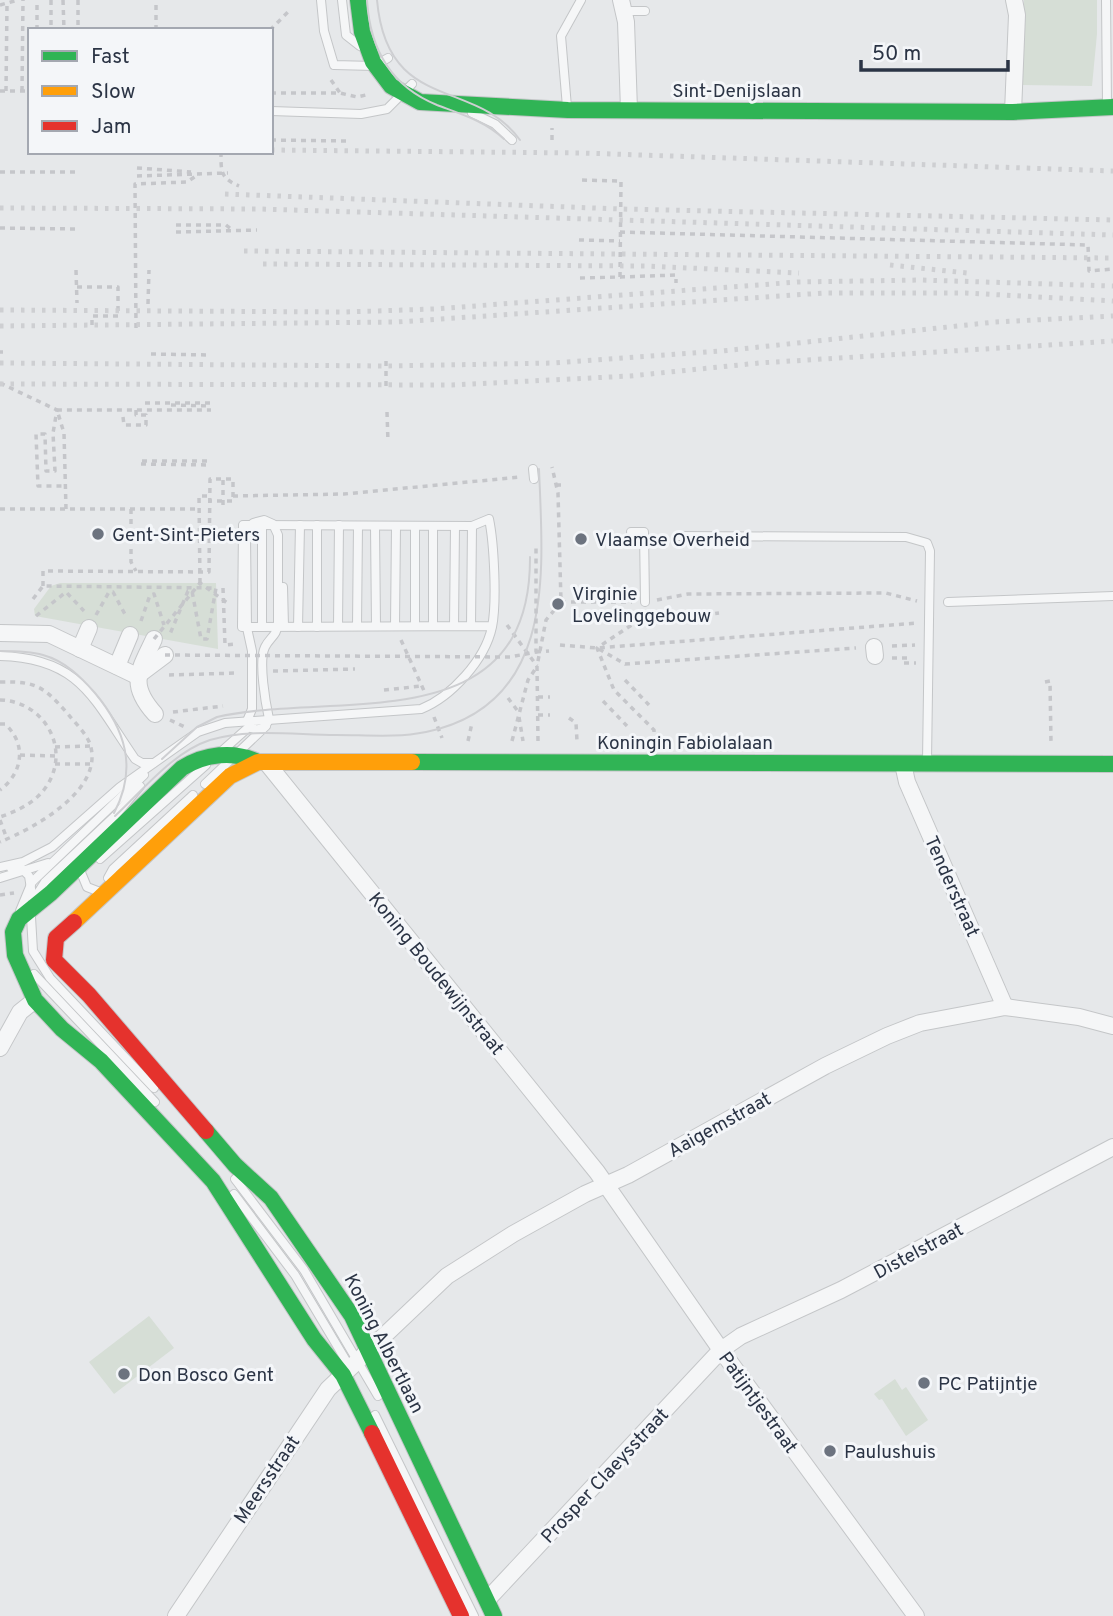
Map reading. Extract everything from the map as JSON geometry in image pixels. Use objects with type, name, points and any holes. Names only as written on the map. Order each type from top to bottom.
[{"type":"street","points":[[358,0],[365,49],[407,89]]},
{"type":"street","points":[[372,0],[381,62]]},
{"type":"street","points":[[1013,112],[1017,15],[1014,0]]},
{"type":"street","points":[[623,6],[629,110]]},
{"type":"street","name":"Sint-Denijslaan","points":[[381,62],[385,80],[407,89],[420,102],[454,106],[568,110],[1013,112],[1110,107]]},
{"type":"street","points":[[80,649],[89,628]]},
{"type":"street","points":[[117,666],[132,629]]},
{"type":"street","points":[[0,633],[50,634],[137,676]]},
{"type":"street","points":[[154,639],[137,676],[141,697],[155,714]]},
{"type":"street","points":[[137,676],[165,655]]},
{"type":"street","name":"Koningin Fabiolalaan","points":[[79,866],[181,768],[198,759],[249,757],[262,762],[1113,764]]},
{"type":"street","points":[[104,894],[240,768],[262,762]]},
{"type":"street","name":"Koning Boudewijnstraat","points":[[262,762],[606,1185]]},
{"type":"street","name":"Tenderstraat","points":[[903,764],[907,782],[1005,1007]]},
{"type":"street","points":[[9,947],[19,919],[79,866]]},
{"type":"street","name":"Koning Albertlaan","points":[[104,894],[55,938],[55,961],[89,995],[235,1165],[271,1198],[327,1275],[352,1316],[354,1363],[461,1616]]},
{"type":"street","name":"Koning Albertlaan","points":[[9,947],[35,1000],[62,1029],[101,1061],[213,1181],[314,1339],[354,1363],[485,1608],[494,1616]]},
{"type":"street","points":[[0,1048],[20,1012],[35,1000]]},
{"type":"street","name":"Aaigemstraat","points":[[354,1363],[447,1276],[513,1234],[887,1035],[920,1023],[1005,1007],[1079,1017],[1113,1026]]},
{"type":"street","name":"Distelstraat","points":[[721,1350],[741,1336],[841,1290],[1113,1147]]},
{"type":"street","name":"Patijntjestraat","points":[[606,1185],[721,1350],[915,1616]]},
{"type":"street","name":"Prosper Claeysstraat","points":[[485,1608],[721,1350]]},
{"type":"street","name":"Meersstraat","points":[[176,1616],[317,1404],[354,1363]]},
{"type":"lane","points":[[321,0],[324,31],[334,65],[381,62]]},
{"type":"lane","points":[[342,0],[346,35],[365,49]]},
{"type":"lane","points":[[568,110],[561,36],[581,0]]},
{"type":"lane","points":[[1106,0],[1110,107]]},
{"type":"lane","points":[[623,6],[645,11]]},
{"type":"lane","points":[[273,111],[361,114],[387,109],[407,89]]},
{"type":"lane","points":[[454,106],[495,124],[512,140]]},
{"type":"lane","points":[[0,867],[23,862],[52,847],[113,792],[198,732],[225,723],[410,711],[430,706],[457,688],[485,644],[492,626],[489,519],[472,526],[243,525],[242,627],[492,626]]},
{"type":"lane","points":[[264,520],[273,524],[278,535],[278,623],[276,635],[264,650],[265,708],[269,719],[265,726],[113,869],[104,894],[88,887],[79,866],[109,854],[250,726],[247,716],[252,709],[252,650],[247,628],[246,536],[253,523],[264,520]]},
{"type":"lane","points":[[262,525],[262,626]]},
{"type":"lane","points":[[282,525],[284,626]]},
{"type":"lane","points":[[298,626],[300,525]]},
{"type":"lane","points":[[317,525],[317,626]]},
{"type":"lane","points":[[338,626],[339,525]]},
{"type":"lane","points":[[357,626],[358,526]]},
{"type":"lane","points":[[375,526],[376,626]]},
{"type":"lane","points":[[394,626],[396,526]]},
{"type":"lane","points":[[415,526],[415,625]]},
{"type":"lane","points":[[433,526],[433,626]]},
{"type":"lane","points":[[454,526],[454,626]]},
{"type":"lane","points":[[471,626],[472,526]]},
{"type":"lane","points":[[631,532],[644,532],[645,602]]},
{"type":"lane","points":[[678,536],[919,539],[927,543],[930,551],[927,764]]},
{"type":"lane","points":[[948,601],[1113,596]]},
{"type":"lane","points":[[0,656],[30,657],[62,669],[108,715],[135,759],[142,763],[162,759]]},
{"type":"lane","points":[[250,726],[259,729],[265,726]]},
{"type":"lane","points":[[32,907],[45,882],[115,816],[162,759]]},
{"type":"lane","points":[[28,967],[19,936],[19,919],[25,893],[32,882],[162,759]]},
{"type":"lane","points":[[0,878],[26,872],[54,860],[100,829]]},
{"type":"lane","points":[[0,867],[20,868],[32,882],[30,931],[33,951],[50,978],[190,1126],[258,1207],[304,1270],[354,1363],[474,1616]]},
{"type":"lane","points":[[0,930],[9,947],[42,986],[164,1112]]},
{"type":"lane","points":[[181,1131],[270,1240],[354,1363]]},
{"type":"path","points":[[0,5],[21,0],[22,91]]},
{"type":"path","points":[[37,0],[37,28]]},
{"type":"path","points":[[51,0],[51,28]]},
{"type":"path","points":[[63,0],[64,28]]},
{"type":"path","points":[[78,0],[78,28]]},
{"type":"path","points":[[156,0],[156,28]]},
{"type":"path","points":[[6,91],[7,4]]},
{"type":"path","points":[[272,28],[289,11]]},
{"type":"path","points":[[331,80],[340,93]]},
{"type":"path","points":[[273,93],[340,93],[357,97],[369,94],[385,80]]},
{"type":"path","points":[[0,91],[28,91]]},
{"type":"path","points":[[273,140],[346,141]]},
{"type":"path","points":[[221,154],[221,173],[226,180],[239,186]]},
{"type":"path","points":[[137,168],[199,174],[228,173]]},
{"type":"path","points":[[0,172],[76,172]]},
{"type":"path","points":[[137,176],[175,176],[192,172]]},
{"type":"path","points":[[136,328],[135,184],[187,182],[199,174]]},
{"type":"path","points":[[581,180],[621,181],[620,277]]},
{"type":"path","points":[[176,225],[226,225],[231,229]]},
{"type":"path","points":[[0,228],[76,229]]},
{"type":"path","points":[[176,232],[257,230]]},
{"type":"path","points":[[620,232],[1088,245],[1089,271],[1113,270]]},
{"type":"path","points":[[579,240],[620,242]]},
{"type":"path","points":[[76,270],[77,303]]},
{"type":"path","points":[[148,304],[149,270]]},
{"type":"path","points":[[580,278],[676,275],[676,284]]},
{"type":"path","points":[[77,287],[118,287],[118,316],[92,316],[92,327]]},
{"type":"path","points":[[151,353],[211,354]]},
{"type":"path","points":[[386,361],[386,390]]},
{"type":"path","points":[[0,383],[57,410],[211,406],[146,404]]},
{"type":"path","points":[[57,410],[64,433],[66,509]]},
{"type":"path","points":[[57,410],[53,433],[55,471],[46,471],[45,434],[36,434],[38,486],[66,486]]},
{"type":"path","points":[[123,416],[124,425],[146,425],[146,415],[136,415],[136,410]]},
{"type":"path","points":[[387,412],[388,442]]},
{"type":"path","points":[[141,463],[210,463]]},
{"type":"path","points":[[538,741],[537,666],[546,620],[561,602],[556,485],[552,467]]},
{"type":"path","points":[[233,496],[344,494],[534,475]]},
{"type":"path","points":[[33,599],[43,586],[43,571],[125,572],[136,572],[200,572],[209,572],[210,498],[210,479],[233,479],[233,501],[210,498],[200,495],[200,509],[200,572],[200,583],[154,639]]},
{"type":"path","points":[[223,479],[223,505]]},
{"type":"path","points":[[556,485],[565,485]]},
{"type":"path","points":[[0,509],[200,509]]},
{"type":"path","points":[[131,509],[131,562],[136,572]]},
{"type":"path","points":[[536,545],[536,652]]},
{"type":"path","points":[[125,572],[131,562]]},
{"type":"path","points":[[200,583],[230,605]]},
{"type":"path","points":[[43,586],[68,590],[216,588],[206,639],[201,639],[190,590]]},
{"type":"path","points":[[154,587],[166,634],[170,635],[190,590]]},
{"type":"path","points":[[223,588],[225,645],[229,644]]},
{"type":"path","points":[[68,590],[89,619],[94,619],[111,590]]},
{"type":"path","points":[[35,617],[68,590]]},
{"type":"path","points":[[111,590],[132,629]]},
{"type":"path","points":[[561,602],[645,602],[688,594],[886,593],[905,599],[930,601]]},
{"type":"path","points":[[132,629],[150,594],[154,594]]},
{"type":"path","points":[[597,648],[633,624],[719,613]]},
{"type":"path","points":[[560,645],[597,648],[905,622]]},
{"type":"path","points":[[394,626],[422,686],[442,738]]},
{"type":"path","points":[[597,648],[625,664],[874,651],[912,645]]},
{"type":"path","points":[[597,648],[614,690],[654,730],[654,742]]},
{"type":"path","points":[[165,655],[510,657],[549,651]]},
{"type":"path","points":[[528,670],[537,666]]},
{"type":"path","points":[[512,741],[528,680],[537,666]]},
{"type":"path","points":[[625,680],[649,705]]},
{"type":"path","points":[[0,682],[21,681],[41,687],[87,736],[91,746],[91,764],[84,783],[68,803],[0,842]]},
{"type":"path","points":[[1045,682],[1050,681],[1051,743]]},
{"type":"path","points":[[384,691],[422,686]]},
{"type":"path","points":[[538,697],[550,697]]},
{"type":"path","points":[[508,698],[518,713],[523,741]]},
{"type":"path","points":[[0,700],[18,700],[33,710],[50,731],[56,756],[50,780],[40,794],[26,806],[0,819],[7,839]]},
{"type":"path","points":[[604,701],[627,726]]},
{"type":"path","points":[[155,714],[223,706]]},
{"type":"path","points":[[538,715],[550,715]]},
{"type":"path","points":[[569,718],[576,723],[577,741]]},
{"type":"path","points":[[468,741],[472,723]]},
{"type":"path","points":[[0,724],[5,724],[15,736],[20,755],[15,776],[0,790]]},
{"type":"path","points":[[55,747],[91,746]]},
{"type":"path","points":[[20,755],[56,756]]},
{"type":"path","points":[[55,764],[91,764]]},
{"type":"shaded area","points":[[1024,0],[1097,0],[1092,86],[1022,85]]},
{"type":"shaded area","points":[[60,583],[216,583],[218,649],[35,616],[34,609],[51,586]]},
{"type":"shaded area","points":[[149,1316],[174,1348],[114,1394],[89,1362]]},
{"type":"shaded area","points":[[895,1379],[902,1390],[906,1387],[928,1420],[906,1436],[882,1399],[879,1400],[874,1394]]},
{"type":"tram line","points":[[367,0],[378,50],[395,76],[421,97],[481,123],[504,139]]},
{"type":"tram line","points":[[377,0],[384,36],[397,61],[415,78],[480,108],[501,121],[520,140]]},
{"type":"tram line","points":[[115,816],[171,762],[210,740],[256,733],[381,736],[415,734],[469,717],[499,694],[520,664],[533,629],[540,590],[539,469]]},
{"type":"tram line","points":[[162,759],[197,727],[217,717],[265,710],[369,704],[419,697],[463,682],[498,657],[522,616],[530,557]]},
{"type":"tram line","points":[[0,651],[32,653],[58,661],[84,681],[105,707],[121,735],[125,750],[125,780],[114,813]]},
{"type":"railway","points":[[273,150],[582,153],[1113,171]]},
{"type":"railway","points":[[225,194],[621,209],[1113,220]]},
{"type":"railway","points":[[0,208],[259,209],[1113,235]]},
{"type":"railway","points":[[244,251],[1113,258]]},
{"type":"railway","points":[[263,264],[645,266],[799,273]]},
{"type":"railway","points":[[890,265],[967,273]]},
{"type":"railway","points":[[0,310],[345,312],[434,309],[798,282],[921,280],[1113,286]]},
{"type":"railway","points":[[0,326],[397,322],[824,293],[966,293],[1113,301]]},
{"type":"railway","points":[[0,363],[385,366],[553,363],[722,351],[995,322],[1113,316]]},
{"type":"railway","points":[[0,384],[452,385],[630,376],[759,363],[1113,341]]},
{"type":"traffic: fast","points":[[358,0],[362,32],[373,62],[391,86],[420,102],[568,110],[1013,112],[1113,107]]},
{"type":"traffic: fast","points":[[258,762],[239,756],[219,755],[200,759],[182,768],[51,893],[19,919],[13,932],[15,955],[35,1000],[62,1029],[101,1061],[213,1181],[314,1339],[343,1375],[372,1433]]},
{"type":"traffic: fast","points":[[412,762],[1113,764]]},
{"type":"traffic: fast","points":[[206,1131],[235,1165],[271,1198],[352,1316],[494,1616]]},
{"type":"traffic: slow","points":[[74,922],[230,776],[258,762],[412,762]]},
{"type":"traffic: jam","points":[[74,922],[56,938],[54,960],[89,995],[206,1131]]},
{"type":"traffic: jam","points":[[372,1433],[461,1616]]},
{"type":"place","name":"Gent-Sint-Pieters","points":[[98,534]]},
{"type":"place","name":"Vlaamse Overheid","points":[[581,539]]},
{"type":"place","name":"Virginie Lovelinggebouw","points":[[558,604]]},
{"type":"place","name":"Don Bosco Gent","points":[[124,1374]]},
{"type":"place","name":"PC Patijntje","points":[[924,1383]]},
{"type":"place","name":"Paulushuis","points":[[830,1451]]}]
